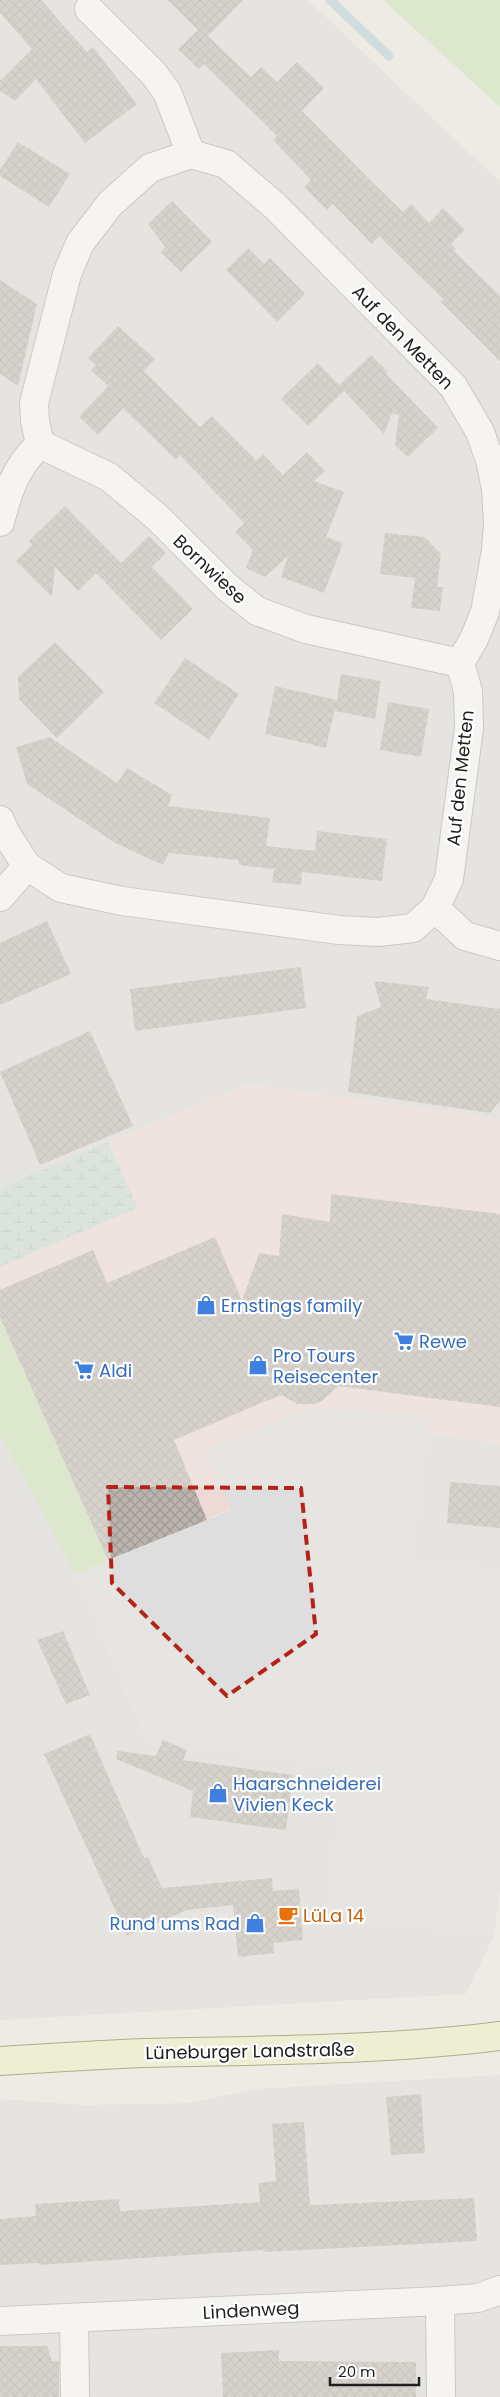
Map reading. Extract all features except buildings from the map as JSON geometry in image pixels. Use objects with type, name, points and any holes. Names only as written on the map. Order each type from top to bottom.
[{"type":"main road","name":"Lüneburger Landstraße","points":[[0,2061],[141,2054],[351,2049],[442,2043],[500,2036]]},
{"type":"street","points":[[0,522],[16,472],[28,455],[40,444],[34,421],[34,403],[67,274],[80,243],[110,204],[150,168],[191,154],[168,92],[154,74],[89,9]]},
{"type":"street","name":"Auf den Metten","points":[[0,820],[6,834],[27,866],[61,888],[113,899],[339,930],[378,932],[413,928],[436,908],[449,879],[469,728],[468,691],[460,663],[474,639],[485,612],[496,550],[498,524],[496,489],[490,460],[480,432],[453,386],[275,206],[226,164],[191,154]]},
{"type":"street","name":"Bornwiese","points":[[40,444],[110,478],[157,518],[227,588],[257,611],[306,628],[460,663]]},
{"type":"street","points":[[0,897],[27,866]]},
{"type":"street","points":[[436,908],[465,936],[500,946]]},
{"type":"street","name":"Lindenweg","points":[[0,2321],[440,2301],[478,2298],[500,2290]]},
{"type":"street","points":[[440,2301],[441,2397]]},
{"type":"street","points":[[74,2318],[74,2397]]},
{"type":"highlighted area","points":[[108,1487],[301,1488],[316,1634],[227,1696],[112,1583]]},
{"type":"shaded area","points":[[0,0],[308,0],[500,182],[500,1119],[247,1084],[0,1188]]},
{"type":"shaded area","points":[[247,1084],[500,1119],[500,1444],[428,1433],[430,1416],[231,1509],[108,1560],[0,1317],[0,1267],[138,1208],[108,1142]]},
{"type":"shaded area","points":[[0,1317],[108,1560],[76,1574],[146,1737],[342,1768],[327,1918],[494,1936],[466,1994],[0,2020]]},
{"type":"shaded area","points":[[314,1407],[430,1416],[413,1559],[500,1569],[500,1887],[494,1936],[327,1918],[342,1768],[147,1737],[76,1574],[231,1510],[206,1449]]},
{"type":"shaded area","points":[[428,1433],[500,1444],[500,1569],[413,1559]]},
{"type":"shaded area","points":[[500,2075],[500,2397],[0,2397],[0,2099],[83,2105],[189,2103],[256,2089]]},
{"type":"green space","points":[[383,0],[500,0],[500,107]]},
{"type":"green space","points":[[108,1142],[138,1208],[0,1267],[0,1188]]},
{"type":"green space","points":[[0,1317],[108,1560],[76,1574],[0,1434]]},
{"type":"waterway","points":[[330,0],[389,56]]},
{"type":"place","name":"Ernstings family","points":[[206,1305]]},
{"type":"place","name":"Rewe","points":[[404,1341]]},
{"type":"place","name":"Pro Tours Reisecenter","points":[[258,1365]]},
{"type":"place","name":"Aldi","points":[[84,1370]]},
{"type":"place","name":"Haarschneiderei Vivien Keck","points":[[218,1793]]},
{"type":"place","name":"LüLa 14","points":[[288,1915]]},
{"type":"place","name":"Rund ums Rad","points":[[255,1923]]}]
